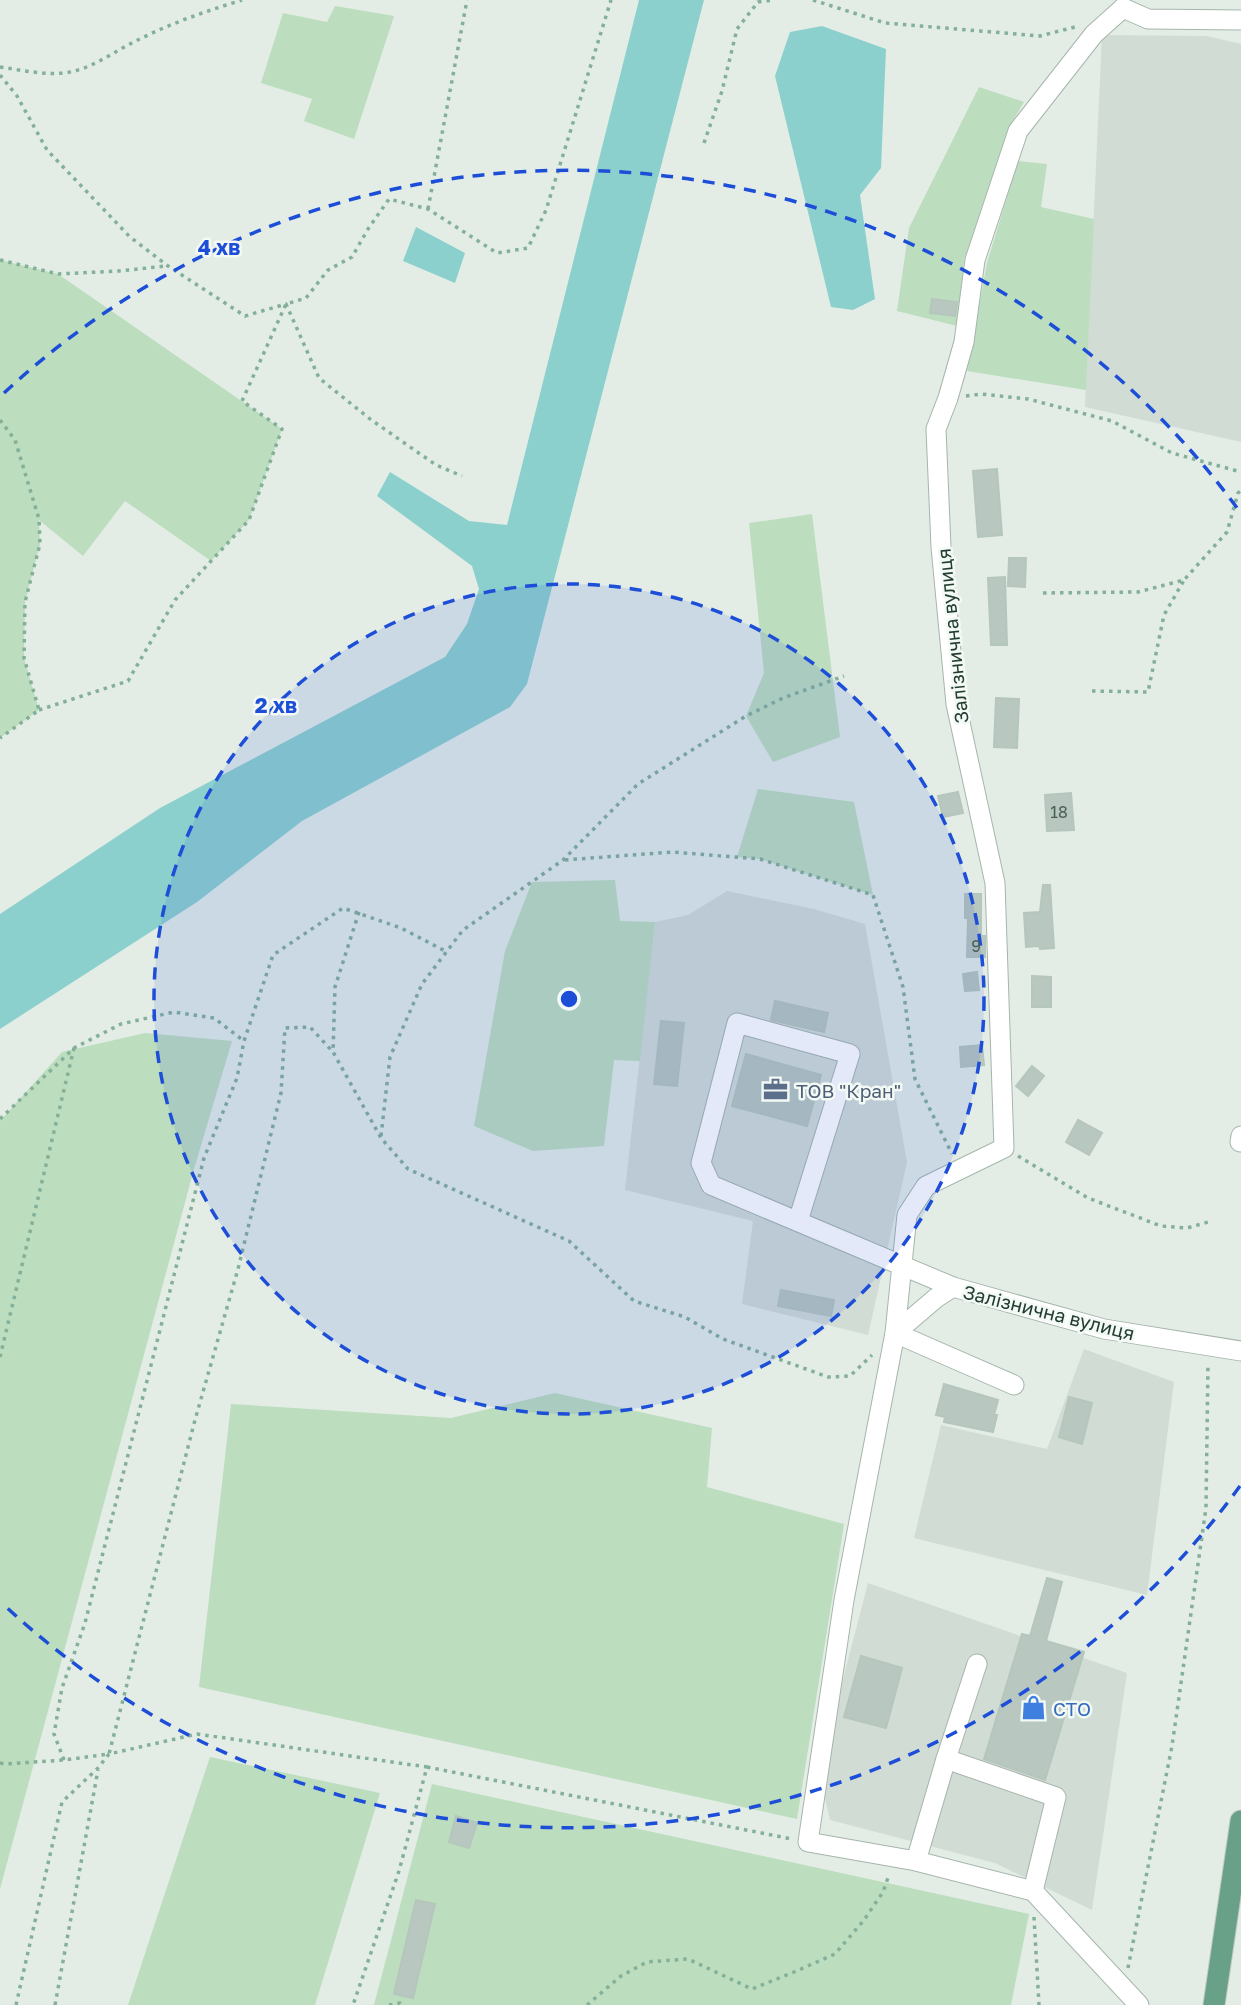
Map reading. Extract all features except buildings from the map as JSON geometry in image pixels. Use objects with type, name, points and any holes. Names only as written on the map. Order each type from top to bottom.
[{"type":"main road","points":[[1214,2005],[1241,1821]]},
{"type":"street","points":[[1121,4],[1147,19],[1241,20]]},
{"type":"street","name":"Залізнична вулиця","points":[[1004,1148],[995,883],[956,704],[941,547],[936,429],[964,342],[975,260],[1018,131],[1121,4]]},
{"type":"street","name":"Залізнична вулиця","points":[[798,1221],[850,1054],[737,1023],[701,1163],[710,1185],[953,1287],[1104,1329],[1241,1351]]},
{"type":"street","points":[[1241,1136],[1241,1142]]},
{"type":"street","points":[[1004,1148],[926,1186],[907,1214],[895,1262],[895,1333],[844,1600],[808,1842],[916,1861],[1033,1891],[1139,2005]]},
{"type":"street","points":[[895,1333],[936,1297],[953,1287]]},
{"type":"street","points":[[895,1333],[1014,1385]]},
{"type":"street","points":[[916,1861],[977,1664]]},
{"type":"street","points":[[946,1759],[1056,1797],[1033,1891]]},
{"type":"path","points":[[0,67],[66,73],[92,64],[186,18],[242,0]]},
{"type":"path","points":[[428,209],[467,0]]},
{"type":"path","points":[[0,75],[17,96],[47,150],[130,237],[245,316],[306,298],[328,270],[352,257],[389,199],[428,209],[497,253],[528,248],[546,210],[611,0]]},
{"type":"path","points":[[704,143],[722,91],[737,29],[758,2],[773,0]]},
{"type":"path","points":[[813,0],[884,23],[1041,36],[1086,25]]},
{"type":"path","points":[[0,260],[58,274],[168,265]]},
{"type":"path","points":[[286,304],[319,378],[370,419],[436,465],[462,475]]},
{"type":"path","points":[[0,738],[39,710],[128,681],[176,600],[249,520],[282,429],[242,401],[286,304]]},
{"type":"path","points":[[948,398],[981,394],[1028,399],[1112,421],[1172,453],[1241,472]]},
{"type":"path","points":[[0,420],[15,440],[39,519],[40,544],[25,602],[24,658],[39,710]]},
{"type":"path","points":[[1091,691],[1147,692],[1164,615],[1184,580],[1227,532],[1241,490]]},
{"type":"path","points":[[1043,593],[1138,592],[1184,580]]},
{"type":"path","points":[[381,1138],[390,1056],[422,984],[463,930],[563,860],[638,784],[746,716],[783,698],[844,676]]},
{"type":"path","points":[[563,860],[672,852],[760,859],[873,895],[903,986],[915,1079],[959,1170]]},
{"type":"path","points":[[64,1760],[54,1734],[62,1688],[85,1623],[204,1158],[237,1078],[244,1041],[273,955],[343,908],[401,929],[447,951]]},
{"type":"path","points":[[333,1052],[335,987],[359,912]]},
{"type":"path","points":[[0,1119],[74,1048],[121,1024],[174,1012],[214,1018],[244,1041]]},
{"type":"path","points":[[16,2005],[62,1802],[99,1768],[109,1754],[195,1420],[238,1269],[281,1093],[285,1028],[310,1027],[333,1052],[381,1138],[408,1169],[569,1241],[634,1301],[685,1317],[723,1339],[828,1377],[850,1376],[895,1333]]},
{"type":"path","points":[[0,1357],[74,1048]]},
{"type":"path","points":[[1004,1148],[1088,1198],[1161,1226],[1187,1228],[1212,1221]]},
{"type":"path","points":[[1124,1990],[1172,1746],[1206,1508],[1208,1347]]},
{"type":"path","points":[[0,1763],[64,1760],[109,1754],[197,1734],[427,1767],[808,1842]]},
{"type":"path","points":[[353,2005],[399,1871],[427,1767]]},
{"type":"path","points":[[55,2005],[99,1768]]},
{"type":"path","points":[[587,2005],[621,1976],[647,1962],[688,1959],[752,1989],[835,1954],[864,1920],[883,1892],[896,1858]]},
{"type":"path","points":[[1033,1891],[1040,2005]]},
{"type":"path","points":[[389,2005],[402,2005]]},
{"type":"shaded area","points":[[1102,35],[1207,36],[1241,44],[1241,442],[1085,407]]},
{"type":"shaded area","name":"ТОВ \"Кран\"","points":[[727,891],[814,909],[865,924],[907,1162],[868,1335],[742,1304],[753,1221],[625,1190],[655,922],[688,915]]},
{"type":"shaded area","points":[[1084,1349],[1174,1382],[1147,1595],[914,1538],[941,1425],[1047,1449]]},
{"type":"shaded area","points":[[868,1583],[1127,1673],[1092,1910],[995,1863],[830,1820],[819,1771]]},
{"type":"green space","points":[[335,6],[394,16],[354,139],[304,121],[312,99],[261,83],[283,13],[327,22]]},
{"type":"green space","points":[[979,87],[1024,102],[1008,129],[964,260],[957,326],[897,311],[909,228]]},
{"type":"green space","points":[[1018,161],[1047,164],[1041,207],[1094,219],[1086,390],[967,371],[987,263]]},
{"type":"green space","points":[[0,260],[58,274],[282,429],[249,520],[211,561],[125,501],[83,556],[39,520],[40,544],[25,602],[24,658],[39,710],[0,738]]},
{"type":"green space","points":[[812,514],[840,737],[773,762],[746,716],[764,673],[749,523]]},
{"type":"green space","points":[[758,789],[854,802],[873,895],[760,859],[737,857]]},
{"type":"green space","points":[[615,880],[620,921],[655,922],[640,1061],[614,1060],[604,1146],[533,1151],[474,1126],[505,951],[532,882]]},
{"type":"green space","points":[[145,1033],[232,1041],[194,1169],[0,1889],[0,1121],[62,1052]]},
{"type":"green space","points":[[555,1393],[712,1428],[707,1487],[844,1524],[797,1819],[199,1687],[231,1404],[451,1418]]},
{"type":"green space","points":[[210,1757],[380,1793],[315,2005],[128,2005]]},
{"type":"green space","points":[[432,1784],[1029,1914],[1011,2005],[374,2005]]},
{"type":"water","points":[[639,0],[704,0],[527,684],[510,707],[302,821],[197,902],[0,1029],[0,914],[160,808],[445,657],[467,624],[479,589],[472,566],[377,496],[390,472],[469,521],[507,525]]},
{"type":"water","points":[[822,26],[886,49],[881,168],[860,195],[875,299],[853,310],[831,307],[775,76],[790,32]]},
{"type":"water","points":[[416,227],[465,253],[455,283],[403,261]]},
{"type":"place","name":"ТОВ \"Кран\"","points":[[776,1090]]},
{"type":"place","name":"СТО","points":[[1033,1708]]}]
